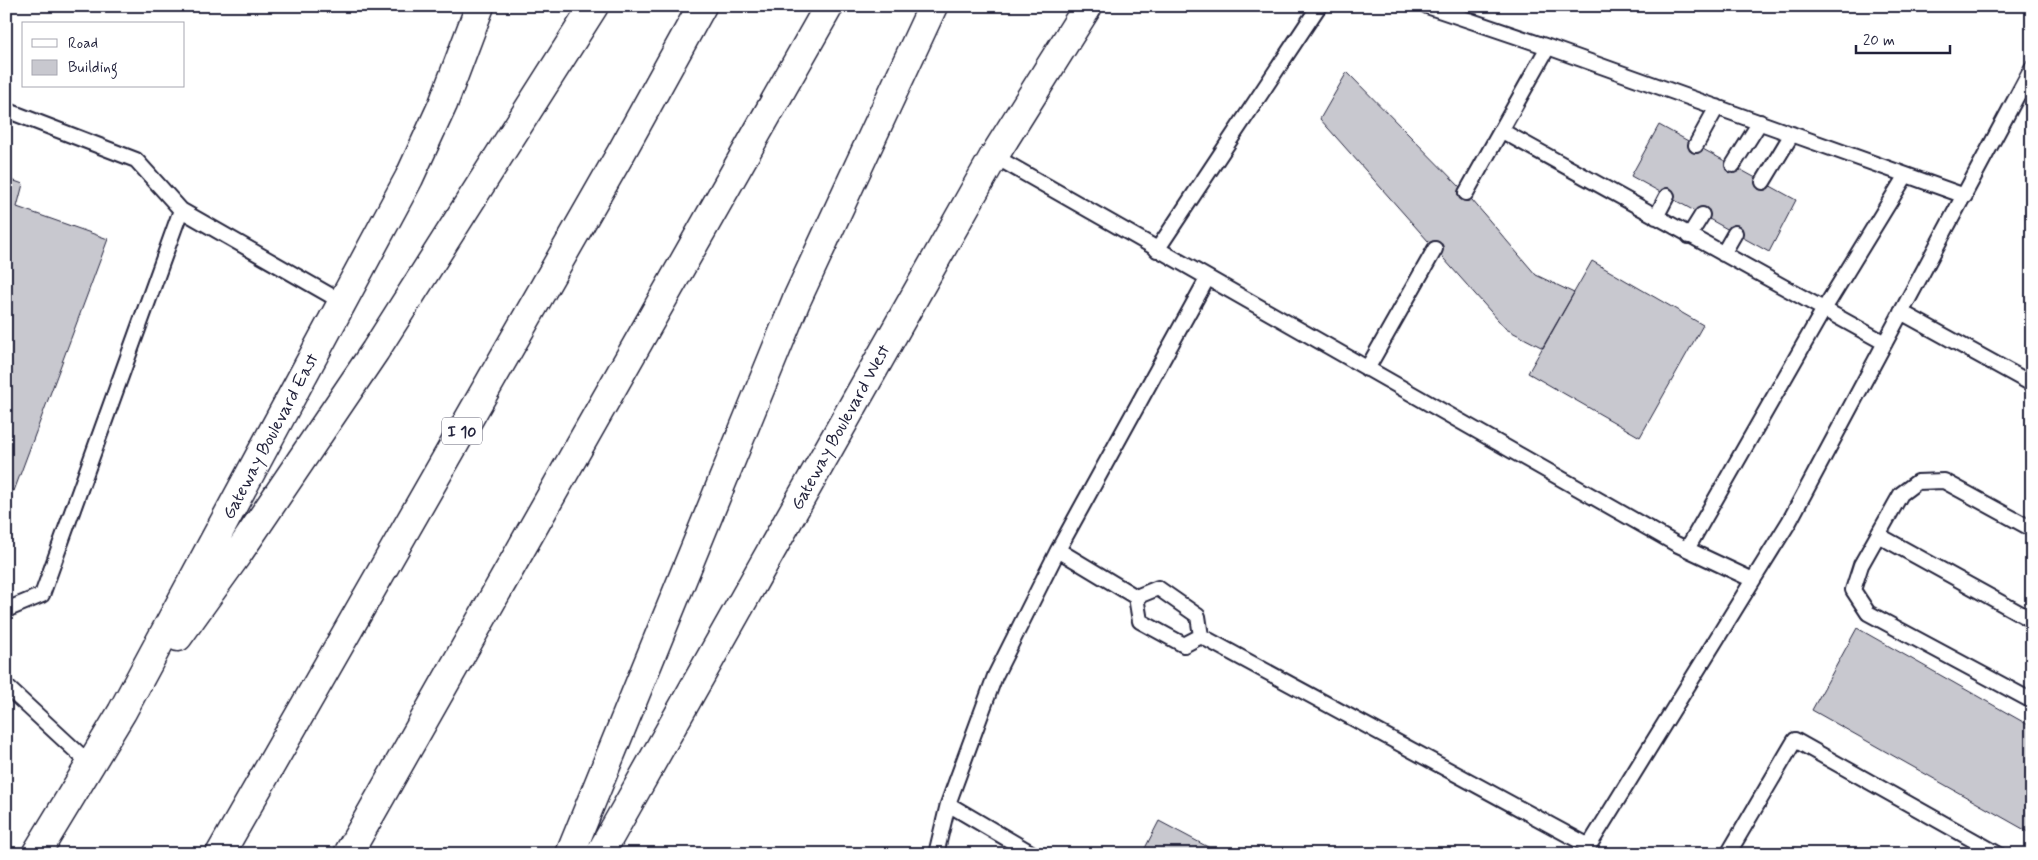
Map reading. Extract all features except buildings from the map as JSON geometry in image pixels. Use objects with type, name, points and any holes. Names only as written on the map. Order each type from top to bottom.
[{"type":"main road","name":"Gateway Boulevard East","points":[[36,854],[122,712],[409,178],[443,104],[480,6]]},
{"type":"main road","points":[[122,712],[239,552],[375,351],[594,6]]},
{"type":"main road","name":"I 10","points":[[220,854],[621,153],[702,6]]},
{"type":"main road","points":[[348,854],[829,6]]},
{"type":"main road","points":[[570,854],[796,301],[933,6]]},
{"type":"main road","name":"Gateway Boulevard West","points":[[600,854],[994,156],[1088,6]]},
{"type":"main road","points":[[1044,75],[1103,6]]},
{"type":"lane","points":[[1157,250],[1319,6]]},
{"type":"lane","points":[[1427,6],[1548,47],[1965,196]]},
{"type":"lane","points":[[1466,193],[1548,47]]},
{"type":"lane","points":[[1136,597],[1158,588],[1198,616],[1202,636],[1587,850],[1789,522],[2032,68]]},
{"type":"lane","points":[[1696,145],[1716,107]]},
{"type":"lane","points":[[6,110],[136,160],[181,210],[342,302]]},
{"type":"lane","points":[[1733,166],[1760,122]]},
{"type":"lane","points":[[1502,131],[1885,343]]},
{"type":"lane","points":[[1763,182],[1792,134]]},
{"type":"lane","points":[[994,156],[1207,279],[1687,549],[1753,580]]},
{"type":"lane","points":[[1687,549],[1824,309],[1906,175]]},
{"type":"lane","points":[[1656,217],[1667,196]]},
{"type":"lane","points":[[6,610],[42,595],[181,210]]},
{"type":"lane","points":[[1690,236],[1702,215]]},
{"type":"lane","points":[[1723,254],[1735,233]]},
{"type":"lane","points":[[1367,369],[1435,249]]},
{"type":"lane","points":[[936,854],[948,804],[995,676],[1058,550],[1207,279]]},
{"type":"lane","points":[[1901,312],[2032,384]]},
{"type":"lane","points":[[2032,529],[1944,481],[1917,482],[1902,494],[1861,565],[1853,590],[1868,613],[2032,701]]},
{"type":"lane","points":[[1878,535],[2032,620]]},
{"type":"lane","points":[[1058,550],[1136,597],[1140,621],[1184,645],[1202,636]]},
{"type":"lane","points":[[6,686],[90,764]]},
{"type":"lane","points":[[1728,854],[1795,740],[1998,854]]},
{"type":"lane","points":[[948,804],[1033,854]]}]
